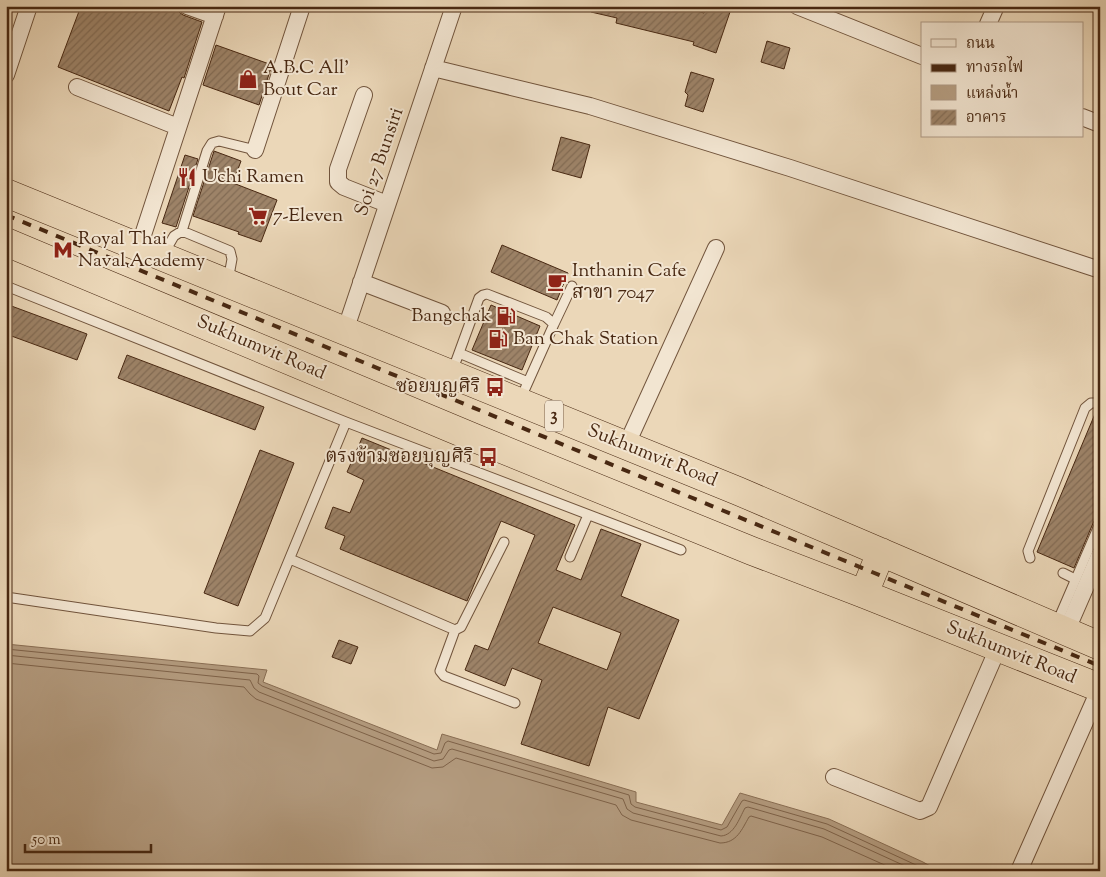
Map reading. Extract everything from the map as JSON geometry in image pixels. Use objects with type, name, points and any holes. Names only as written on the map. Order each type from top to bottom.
[{"type":"highway","name":"Sukhumvit Road","points":[[6,194],[345,331],[455,363],[524,392],[626,446],[738,491],[1100,646]]},
{"type":"highway","name":"Sukhumvit Road","points":[[6,242],[477,439],[1100,688]]},
{"type":"highway","points":[[864,594],[881,552]]},
{"type":"street","points":[[6,75],[29,6]]},
{"type":"street","points":[[150,252],[178,127],[217,11],[187,6]]},
{"type":"street","points":[[255,150],[302,6]]},
{"type":"street","name":"Soi 27 Bunsiri","points":[[345,331],[454,6]]},
{"type":"street","points":[[989,22],[996,6]]},
{"type":"street","points":[[805,8],[921,56]]},
{"type":"street","points":[[433,68],[590,106],[799,171],[1100,270]]},
{"type":"street","points":[[77,88],[178,127]]},
{"type":"street","points":[[364,95],[338,169],[338,182],[344,188],[387,204]]},
{"type":"street","points":[[1084,118],[1100,124]]},
{"type":"street","points":[[626,446],[716,248]]},
{"type":"street","points":[[361,282],[442,313]]},
{"type":"street","points":[[1060,630],[1100,554]]},
{"type":"street","points":[[834,777],[920,811],[929,807],[998,648]]},
{"type":"street","points":[[1019,871],[1100,688]]},
{"type":"lane","points":[[150,252],[182,231],[207,151],[212,143],[219,141],[255,150]]},
{"type":"lane","points":[[182,231],[230,251],[232,259],[227,283]]},
{"type":"lane","points":[[6,286],[346,422],[681,550]]},
{"type":"lane","points":[[524,392],[572,286]]},
{"type":"lane","points":[[455,363],[479,298],[483,295],[487,294],[546,317],[554,324]]},
{"type":"lane","points":[[1030,558],[1028,551],[1085,408],[1091,403],[1100,403]]},
{"type":"lane","points":[[6,597],[250,631],[266,618],[346,422]]},
{"type":"lane","points":[[570,558],[588,515]]},
{"type":"lane","points":[[1060,630],[1075,579],[1100,523]]},
{"type":"lane","points":[[504,542],[461,627],[455,630],[440,671],[444,676],[515,703]]},
{"type":"lane","points":[[290,560],[455,630]]},
{"type":"lane","points":[[1063,573],[1075,579]]},
{"type":"water","points":[[6,644],[267,670],[263,682],[437,750],[442,734],[636,792],[636,802],[722,825],[740,793],[829,819],[939,871],[6,871]]},
{"type":"building","points":[[81,6],[177,6],[179,12],[183,15],[202,22],[184,78],[182,77],[169,111],[58,67]]},
{"type":"building","points":[[592,6],[678,6],[704,13],[706,6],[723,6],[731,9],[716,53],[693,45],[694,42],[616,23],[617,18],[591,12]]},
{"type":"building","points":[[767,41],[790,48],[784,69],[761,62]]},
{"type":"building","name":"A.B.C All' Bout Car","points":[[216,45],[272,65],[259,105],[203,85]]},
{"type":"building","points":[[691,72],[714,79],[703,112],[685,106],[688,95],[685,92]]},
{"type":"building","points":[[561,137],[590,145],[581,178],[552,170]]},
{"type":"building","points":[[214,151],[241,161],[233,183],[277,200],[261,242],[193,216]]},
{"type":"building","points":[[185,155],[198,159],[176,227],[162,223]]},
{"type":"building","points":[[502,245],[568,273],[557,300],[491,272]]},
{"type":"building","points":[[6,304],[87,334],[77,360],[6,334]]},
{"type":"building","points":[[491,305],[540,326],[522,370],[472,350]]},
{"type":"building","points":[[127,355],[264,407],[255,430],[118,378]]},
{"type":"building","points":[[1097,409],[1100,409],[1100,516],[1094,521],[1074,568],[1037,552]]},
{"type":"building","points":[[362,438],[575,525],[556,570],[581,580],[601,529],[641,544],[621,596],[679,620],[639,719],[608,707],[589,766],[521,744],[542,680],[512,668],[505,686],[465,670],[475,645],[488,650],[535,535],[501,521],[467,601],[340,549],[345,536],[325,528],[333,507],[350,513],[364,480],[347,472]],"holes":[[[553,607],[621,633],[607,670],[538,643]]]},
{"type":"building","points":[[260,450],[294,463],[238,606],[204,593]]},
{"type":"building","points":[[339,640],[358,647],[351,664],[332,657]]},
{"type":"railway","points":[[6,215],[1100,666]]},
{"type":"place","name":"A.B.C All' Bout Car","points":[[248,79]]},
{"type":"place","name":"Uchi Ramen","points":[[187,177]]},
{"type":"place","name":"7-Eleven","points":[[258,216]]},
{"type":"place","name":"Royal Thai Naval Academy","points":[[63,250]]},
{"type":"place","name":"Inthanin Cafe สาขา 7047","points":[[557,282]]},
{"type":"place","name":"Bangchak","points":[[506,316]]},
{"type":"place","name":"Ban Chak Station","points":[[498,339]]},
{"type":"place","name":"ซอยบุญศิริ","points":[[495,387]]},
{"type":"place","name":"ตรงข้ามซอยบุญศิริ","points":[[488,457]]}]
